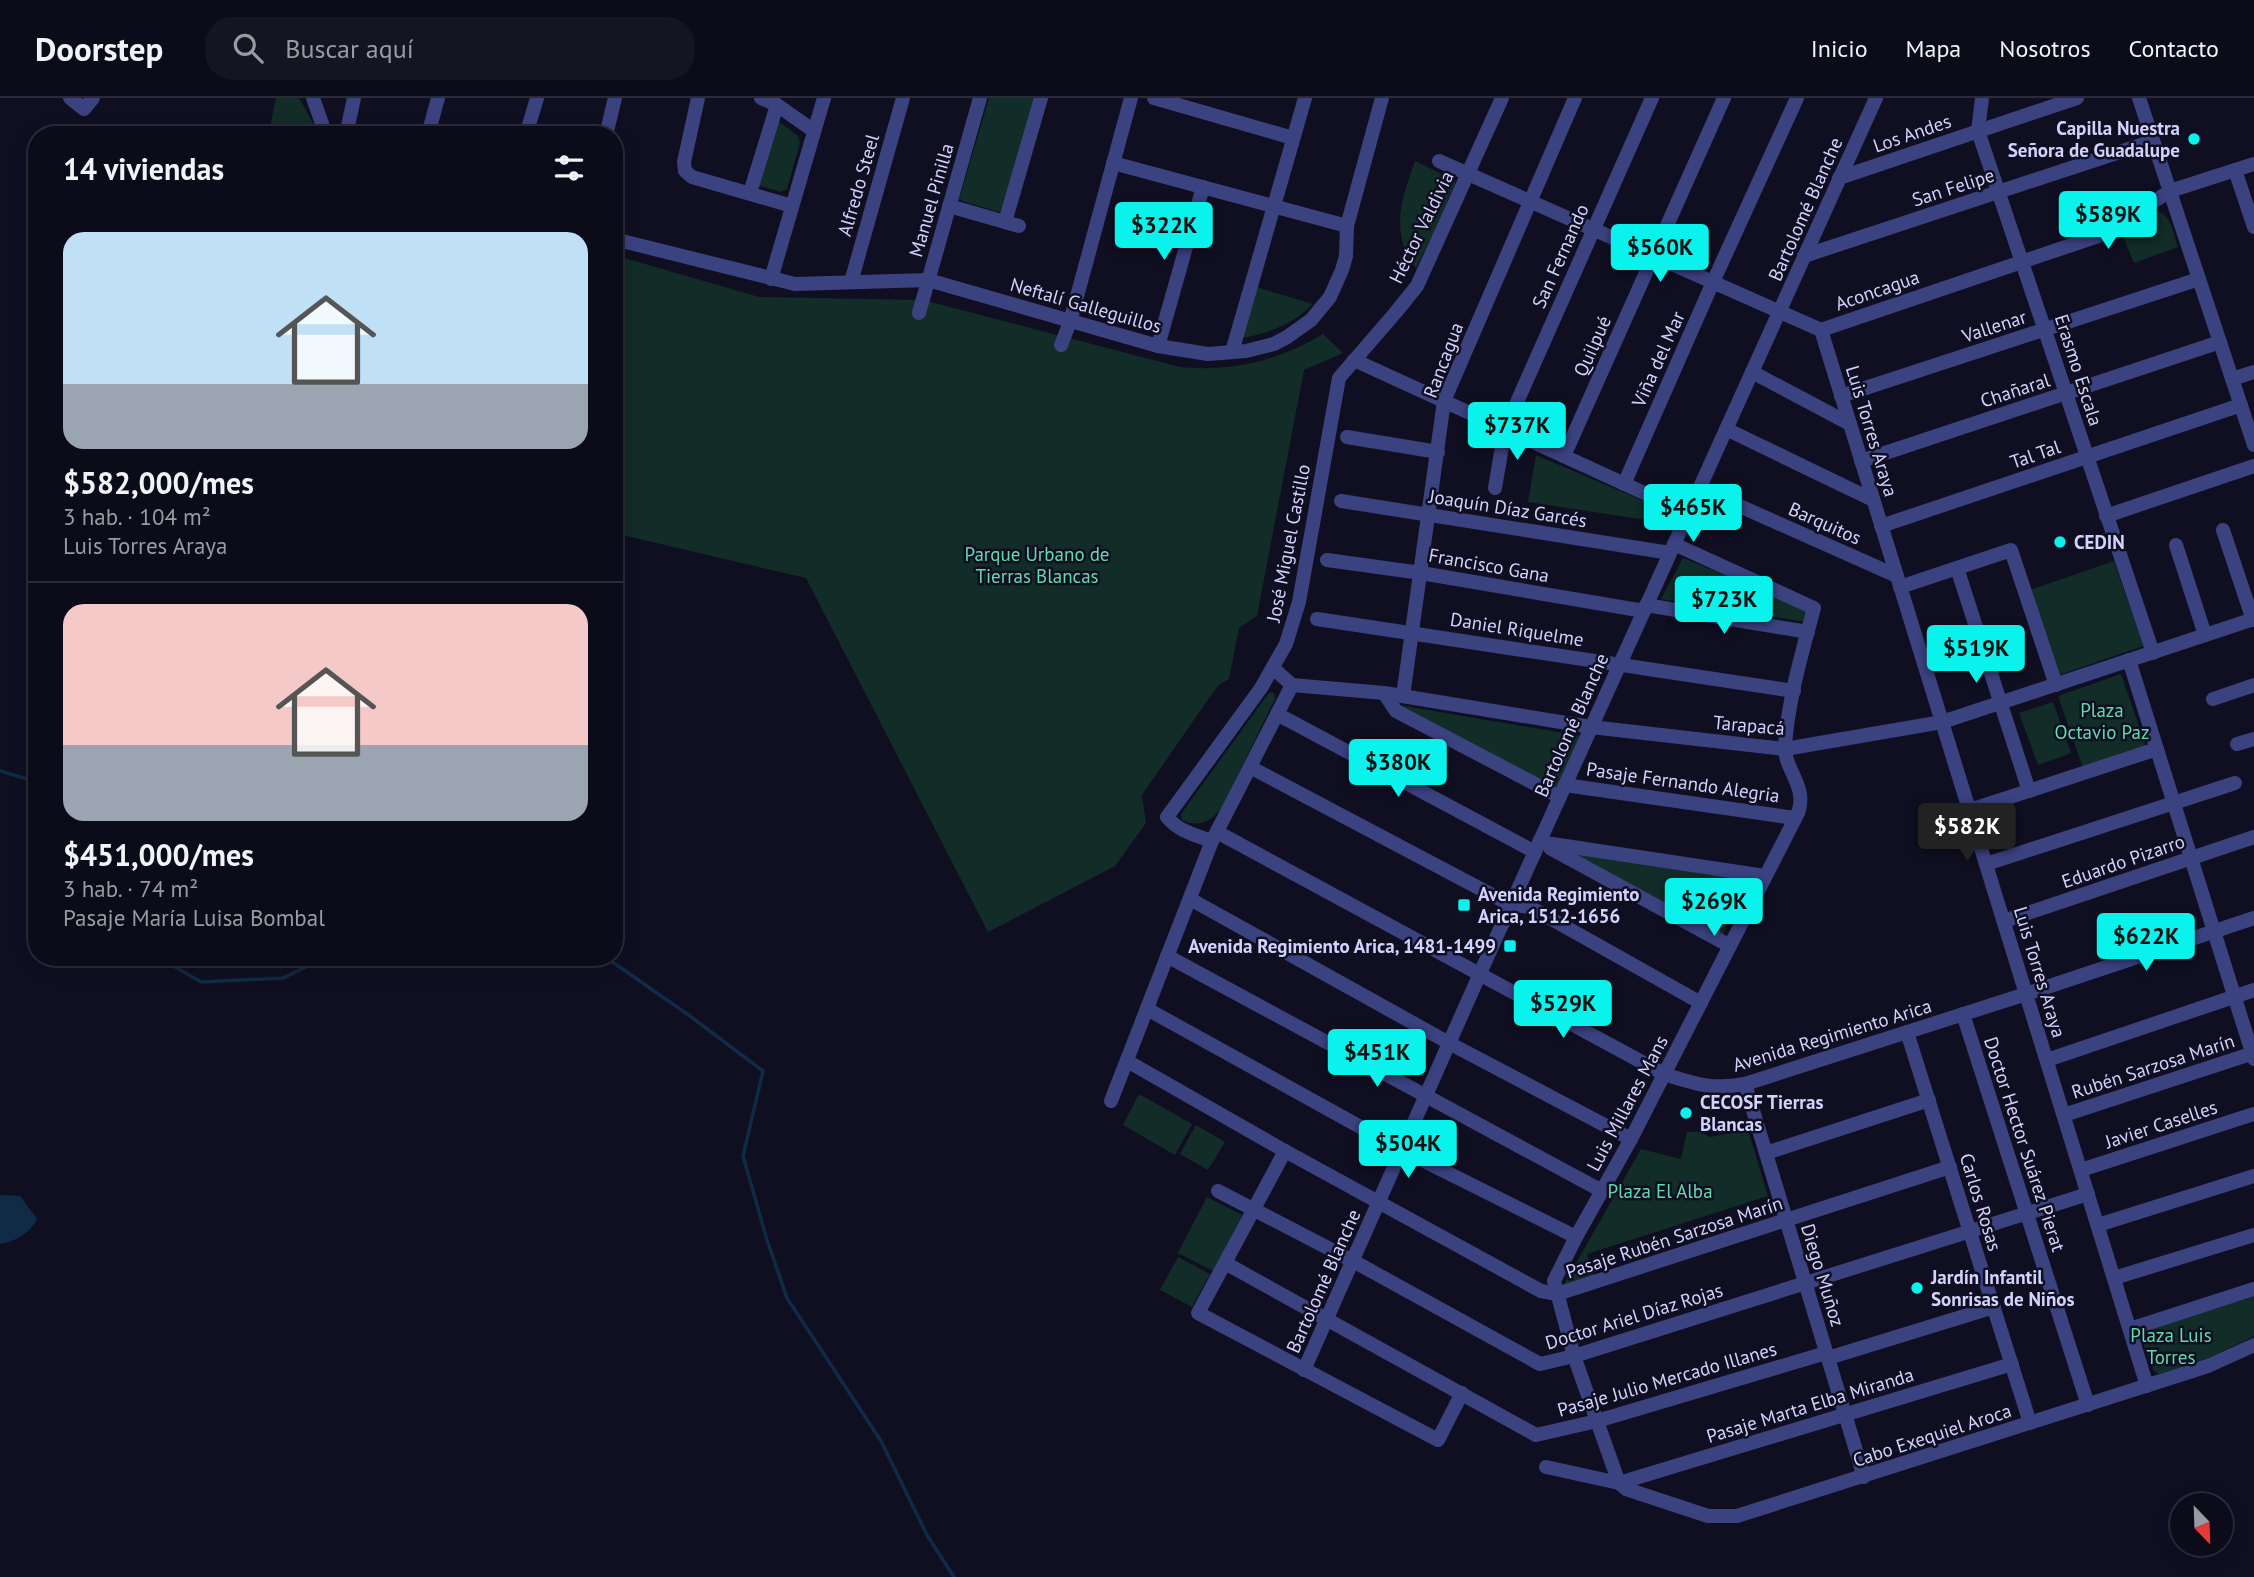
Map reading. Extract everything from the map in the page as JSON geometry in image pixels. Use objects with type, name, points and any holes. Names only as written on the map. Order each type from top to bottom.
[{"type":"street","points":[[70,98],[84,109],[93,98]]},
{"type":"street","points":[[313,98],[323,126]]},
{"type":"street","points":[[348,126],[354,98]]},
{"type":"street","points":[[431,126],[439,98]]},
{"type":"street","points":[[529,126],[537,98]]},
{"type":"street","points":[[608,126],[615,98]]},
{"type":"street","points":[[698,98],[684,162],[685,171],[692,177],[792,206]]},
{"type":"street","points":[[761,98],[777,105],[814,131]]},
{"type":"street","points":[[771,279],[824,98]]},
{"type":"street","name":"Alfredo Steel","points":[[851,282],[903,98]]},
{"type":"street","name":"Manuel Pinilla","points":[[919,313],[980,98]]},
{"type":"street","points":[[949,206],[1012,224],[1041,98]]},
{"type":"street","points":[[1061,345],[1070,322],[1131,98]]},
{"type":"street","points":[[1154,98],[1293,138]]},
{"type":"street","points":[[1232,352],[1305,98]]},
{"type":"street","name":"Neftalí Galleguillos","points":[[623,241],[795,284],[929,280],[1158,346],[1208,354],[1246,351],[1287,338],[1311,320],[1330,297],[1346,256],[1347,226],[1382,98]]},
{"type":"street","name":"Héctor Valdivia","points":[[1353,359],[1417,286],[1502,98]]},
{"type":"street","name":"Rancagua","points":[[1403,696],[1444,401],[1574,98]]},
{"type":"street","name":"San Fernando","points":[[1495,488],[1505,429],[1652,98]]},
{"type":"street","name":"Quilpué","points":[[1564,456],[1724,98]]},
{"type":"street","name":"Viña del Mar","points":[[1624,484],[1797,98]]},
{"type":"street","name":"Bartolomé Blanche","points":[[1304,1370],[1479,975],[1876,98]]},
{"type":"street","name":"Erasmo Escala","points":[[1982,98],[1978,131],[2153,653]]},
{"type":"street","name":"Los Andes","points":[[1839,178],[2077,98]]},
{"type":"street","points":[[2139,98],[2254,445]]},
{"type":"street","points":[[750,193],[777,105]]},
{"type":"street","name":"San Felipe","points":[[1804,256],[2153,141]]},
{"type":"street","name":"Aconcagua","points":[[1439,162],[1821,330],[2104,234],[2170,191],[2254,164]]},
{"type":"street","points":[[1113,163],[1347,226]]},
{"type":"street","points":[[2235,170],[2254,227]]},
{"type":"street","points":[[1158,346],[1203,187]]},
{"type":"street","name":"Vallenar","points":[[1841,396],[2199,279]]},
{"type":"street","name":"Luis Torres Araya","points":[[1821,330],[2147,1385]]},
{"type":"street","name":"Chañaral","points":[[1861,461],[2220,342]]},
{"type":"street","points":[[1353,359],[1688,513]]},
{"type":"street","name":"José Miguel Castillo","points":[[1215,837],[1187,832],[1173,825],[1167,817],[1274,669],[1286,644],[1296,617],[1339,377],[1353,359]]},
{"type":"street","points":[[1752,372],[1850,424]]},
{"type":"street","points":[[2232,379],[2254,372]]},
{"type":"street","name":"Tal Tal","points":[[1881,526],[2241,405]]},
{"type":"street","points":[[1726,429],[1874,500]]},
{"type":"street","points":[[1347,437],[1438,452]]},
{"type":"street","points":[[2106,516],[2254,466]]},
{"type":"street","name":"Barquitos","points":[[1699,488],[1899,582]]},
{"type":"street","name":"Joaquín Díaz Garcés","points":[[1341,502],[1672,549],[1814,608],[1808,632]]},
{"type":"street","points":[[2223,530],[2254,619]]},
{"type":"street","points":[[2176,545],[2205,635]]},
{"type":"street","points":[[1899,582],[1957,568],[2011,550],[2056,685]]},
{"type":"street","name":"Francisco Gana","points":[[1327,560],[1808,632]]},
{"type":"street","points":[[1957,568],[2029,791]]},
{"type":"street","name":"Daniel Riquelme","points":[[1317,619],[1794,691]]},
{"type":"street","name":"Tarapacá","points":[[1292,685],[1384,693],[1591,727],[1785,749],[1942,722],[2254,619]]},
{"type":"street","points":[[1785,749],[1794,691],[1808,632]]},
{"type":"street","points":[[2129,660],[2253,1055]]},
{"type":"street","points":[[1111,1101],[1215,837],[1292,685],[1274,669]]},
{"type":"street","points":[[2213,699],[2254,685]]},
{"type":"street","name":"Pasaje Fernando Alegria","points":[[1384,693],[1396,712],[1562,791],[1795,818]]},
{"type":"street","points":[[1277,714],[1730,946]]},
{"type":"street","points":[[2238,744],[2254,739]]},
{"type":"street","name":"Luis Millares Mans","points":[[1619,1483],[1574,1356],[1554,1282],[1631,1139],[1800,807],[1801,792],[1785,749]]},
{"type":"street","points":[[1969,810],[2157,749]]},
{"type":"street","points":[[1250,767],[1511,905],[1530,907],[1701,1003]]},
{"type":"street","points":[[1986,864],[2235,783]]},
{"type":"street","name":"Avenida Regimiento Arica","points":[[1215,837],[1664,1074],[1722,1088],[1745,1084],[2254,918]]},
{"type":"street","name":"Eduardo Pizarro","points":[[2004,921],[2254,837]]},
{"type":"street","points":[[1537,847],[1765,876]]},
{"type":"street","points":[[1190,899],[1449,1043],[1631,1139]]},
{"type":"street","points":[[1167,956],[1602,1191]]},
{"type":"street","points":[[2047,1060],[2254,990]]},
{"type":"street","points":[[1147,1009],[1402,1150],[1576,1237]]},
{"type":"street","name":"Doctor Hector Suárez Pierat","points":[[1963,1014],[2088,1405]]},
{"type":"street","name":"Carlos Rosas","points":[[1907,1032],[2030,1423]]},
{"type":"street","name":"Rubén Sarzosa Marín","points":[[2064,1115],[2253,1055]]},
{"type":"street","name":"Pasaje Rubén Sarzosa Marín","points":[[1127,1061],[1541,1291],[1557,1294],[1950,1167]]},
{"type":"street","name":"Diego Muñoz","points":[[1745,1084],[1864,1477]]},
{"type":"street","points":[[1766,1153],[1929,1100]]},
{"type":"street","name":"Javier Caselles","points":[[2081,1170],[2254,1114]]},
{"type":"street","points":[[1285,1151],[1198,1313],[1438,1440],[1462,1393]]},
{"type":"street","points":[[2098,1225],[2254,1176]]},
{"type":"street","name":"Doctor Ariel Díaz Rojas","points":[[1218,1191],[1353,1261],[1540,1364],[1574,1356],[2088,1194]]},
{"type":"street","points":[[2114,1278],[2254,1235]]},
{"type":"street","name":"Pasaje Julio Mercado Illanes","points":[[1225,1263],[1536,1435],[1597,1421],[1994,1307]]},
{"type":"street","points":[[2130,1329],[2254,1289]]},
{"type":"street","name":"Cabo Exequiel Aroca","points":[[1546,1467],[1619,1483],[1626,1489],[1699,1514],[1727,1517],[1864,1477],[2208,1366],[2254,1345]]},
{"type":"street","name":"Pasaje Marta Elba Miranda","points":[[1619,1483],[2012,1364]]},
{"type":"green space","points":[[276,98],[299,98],[315,126],[270,126]]},
{"type":"green space","points":[[989,98],[1036,98],[1002,213],[959,200]]},
{"type":"green space","points":[[777,120],[798,136],[800,143],[787,189],[781,192],[757,185]]},
{"type":"green space","points":[[1415,161],[1456,181],[1416,268],[1404,247],[1400,222],[1402,202]]},
{"type":"green space","points":[[2156,211],[2169,220],[2178,247],[2134,263],[2123,236],[2134,224]]},
{"type":"green space","name":"Parque Urbano de Tierras Blancas","points":[[623,258],[759,297],[923,300],[1180,367],[1218,368],[1254,363],[1289,351],[1323,334],[1343,353],[1304,370],[1257,616],[1239,628],[1229,679],[1220,684],[1209,698],[1142,795],[1146,823],[1115,866],[988,932],[806,578],[623,535]]},
{"type":"green space","points":[[1256,287],[1313,304],[1280,327],[1242,338]]},
{"type":"green space","points":[[1536,455],[1674,514],[1666,523],[1528,502]]},
{"type":"green space","points":[[1683,558],[1810,610],[1806,622],[1661,599]]},
{"type":"green space","points":[[2114,561],[2143,646],[2059,675],[2030,590]]},
{"type":"green space","name":"Plaza Octavio Paz","points":[[2121,674],[2146,747],[2083,768],[2058,696]]},
{"type":"green space","points":[[1271,692],[1274,693],[1275,699],[1222,807],[1204,822],[1182,820],[1181,814]]},
{"type":"green space","points":[[2053,702],[2071,753],[2038,765],[2019,713]]},
{"type":"green space","points":[[1399,705],[1581,736],[1558,789]]},
{"type":"green space","points":[[1560,850],[1750,879],[1722,936]]},
{"type":"green space","points":[[1139,1094],[1192,1124],[1175,1155],[1123,1125]]},
{"type":"green space","points":[[1196,1125],[1225,1142],[1208,1170],[1180,1154]]},
{"type":"green space","name":"Plaza El Alba","points":[[1748,1130],[1768,1196],[1587,1254],[1595,1278],[1562,1288],[1641,1149],[1681,1159],[1687,1132],[1701,1132],[1710,1137]]},
{"type":"green space","points":[[1207,1197],[1242,1215],[1213,1271],[1178,1253]]},
{"type":"green space","points":[[1178,1257],[1210,1274],[1192,1307],[1160,1290]]},
{"type":"green space","name":"Plaza Luis Torres","points":[[2254,1297],[2254,1336],[2203,1361],[2159,1374],[2154,1371],[2138,1331]]},
{"type":"water","points":[[0,1195],[20,1196],[37,1219],[22,1236],[0,1244]]},
{"type":"waterway","points":[[0,771],[28,779]]},
{"type":"waterway","points":[[173,966],[201,982],[283,978],[308,966]]},
{"type":"waterway","points":[[618,966],[763,1071],[743,1156],[787,1298],[881,1441],[927,1535],[954,1577]]},
{"type":"place","name":"Capilla Nuestra Señora de Guadalupe","points":[[2194,139]]},
{"type":"place","name":"CEDIN","points":[[2060,542]]},
{"type":"place","name":"Avenida Regimiento Arica, 1512-1656","points":[[1464,905]]},
{"type":"place","name":"Avenida Regimiento Arica, 1481-1499","points":[[1510,946]]},
{"type":"place","name":"CECOSF Tierras Blancas","points":[[1686,1113]]},
{"type":"place","name":"Jardín Infantil Sonrisas de Niños","points":[[1917,1288]]}]
